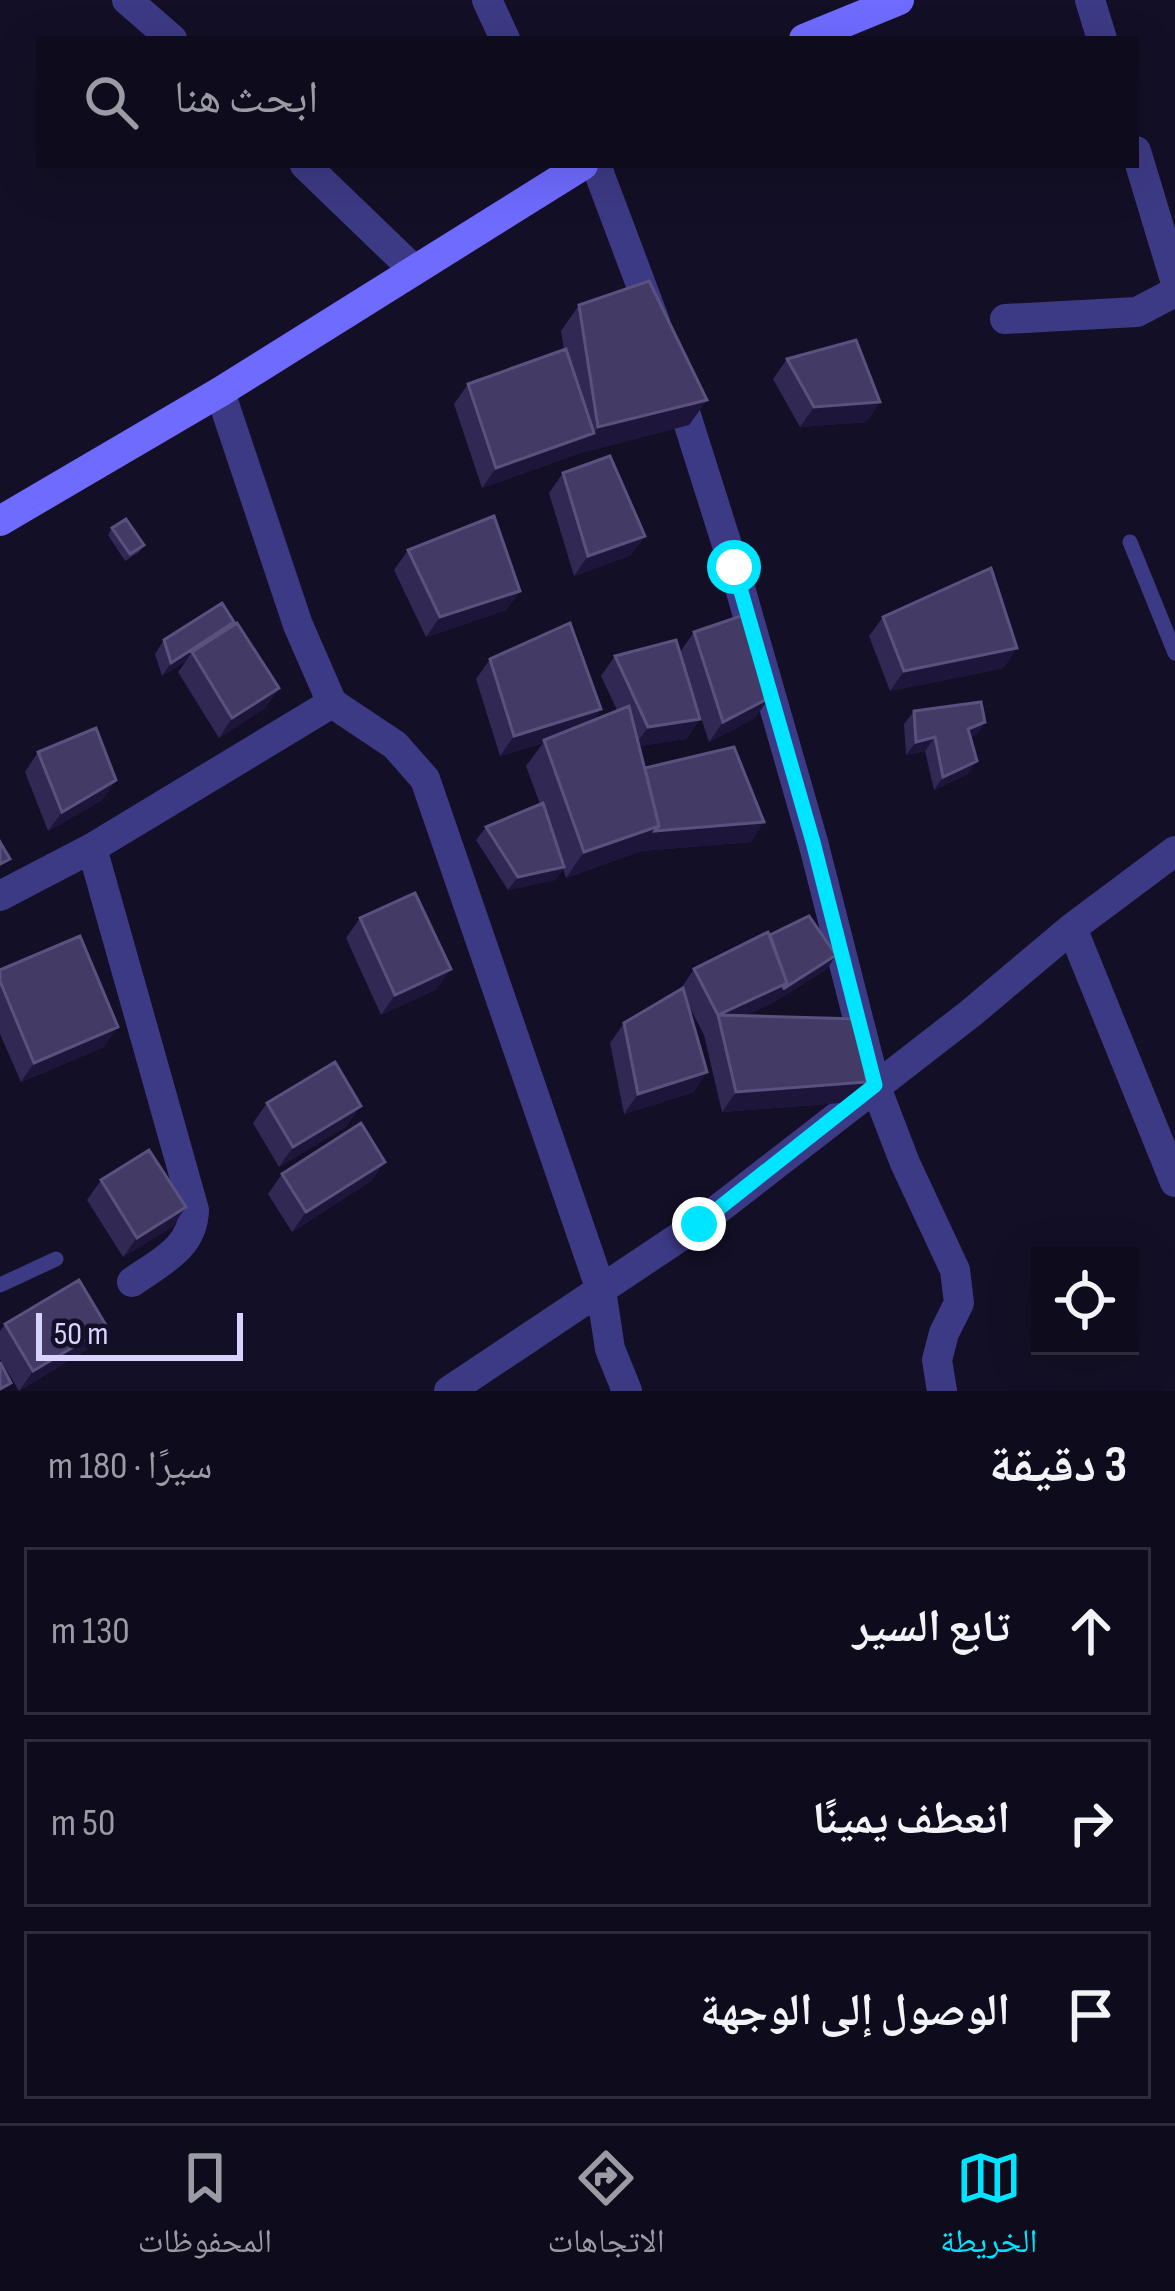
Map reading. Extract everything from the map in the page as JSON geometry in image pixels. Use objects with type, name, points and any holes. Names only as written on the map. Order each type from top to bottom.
[{"type":"street","points":[[127,0],[169,36]]},
{"type":"street","points":[[488,0],[504,36]]},
{"type":"street","points":[[811,36],[899,0]]},
{"type":"street","points":[[1090,0],[1101,36]]},
{"type":"street","points":[[1139,161],[1175,280]]},
{"type":"street","points":[[308,168],[413,269]]},
{"type":"street","points":[[0,520],[220,392],[578,168]]},
{"type":"street","points":[[597,168],[666,354],[741,590],[875,1085],[955,1270],[959,1303],[937,1360],[942,1391]]},
{"type":"street","points":[[1005,319],[1137,312],[1175,292]]},
{"type":"street","points":[[220,392],[298,625],[332,703],[395,745],[425,779],[601,1290],[610,1349],[627,1391]]},
{"type":"street","points":[[0,896],[92,848],[332,703]]},
{"type":"street","points":[[92,848],[194,1210],[194,1225],[181,1248],[132,1282]]},
{"type":"street","points":[[449,1391],[699,1224],[1175,851]]},
{"type":"street","points":[[1072,928],[1175,1182]]},
{"type":"lane","points":[[1130,542],[1175,652]]},
{"type":"lane","points":[[0,1286],[56,1259]]},
{"type":"building","points":[[649,281],[707,400],[598,427],[579,305]]},
{"type":"building","points":[[856,340],[880,402],[814,407],[787,359]]},
{"type":"building","points":[[566,349],[594,433],[496,468],[468,384]]},
{"type":"building","points":[[610,456],[645,536],[588,556],[563,473]]},
{"type":"building","points":[[494,516],[520,591],[440,617],[408,550]]},
{"type":"building","points":[[126,519],[144,545],[130,554],[112,528]]},
{"type":"building","points":[[991,568],[1017,648],[904,671],[883,617]]},
{"type":"building","points":[[222,603],[234,622],[171,663],[164,640]]},
{"type":"building","points":[[747,614],[769,698],[723,722],[694,632]]},
{"type":"building","points":[[237,623],[279,688],[232,718],[192,652]]},
{"type":"building","points":[[570,623],[601,709],[514,736],[490,659]]},
{"type":"building","points":[[676,640],[700,719],[648,727],[615,656]]},
{"type":"building","points":[[981,702],[985,722],[968,729],[977,761],[943,777],[935,737],[916,742],[914,711]]},
{"type":"building","points":[[629,706],[659,826],[584,852],[544,740]]},
{"type":"building","points":[[96,728],[116,780],[62,812],[38,752]]},
{"type":"building","points":[[734,747],[764,822],[655,831],[659,826],[645,768]]},
{"type":"building","points":[[543,803],[564,867],[518,877],[486,827]]},
{"type":"building","points":[[0,842],[10,859],[0,864]]},
{"type":"building","points":[[415,893],[451,969],[395,995],[360,918]]},
{"type":"building","points":[[809,916],[836,955],[783,989],[787,983],[770,935]]},
{"type":"building","points":[[768,932],[787,983],[718,1015],[694,969]]},
{"type":"building","points":[[80,936],[118,1027],[34,1063],[0,981],[0,970]]},
{"type":"building","points":[[683,988],[707,1072],[638,1094],[624,1023]]},
{"type":"building","points":[[718,1015],[856,1019],[867,1082],[736,1092]]},
{"type":"building","points":[[335,1062],[361,1106],[293,1147],[267,1103]]},
{"type":"building","points":[[361,1123],[385,1162],[306,1212],[282,1174]]},
{"type":"building","points":[[149,1150],[186,1207],[137,1238],[101,1180]]},
{"type":"building","points":[[79,1280],[107,1327],[33,1371],[5,1324]]},
{"type":"building","points":[[0,1362],[11,1383],[0,1389]]},
{"type":"route","points":[[699,1224],[875,1085],[813,842],[734,567]]}]
